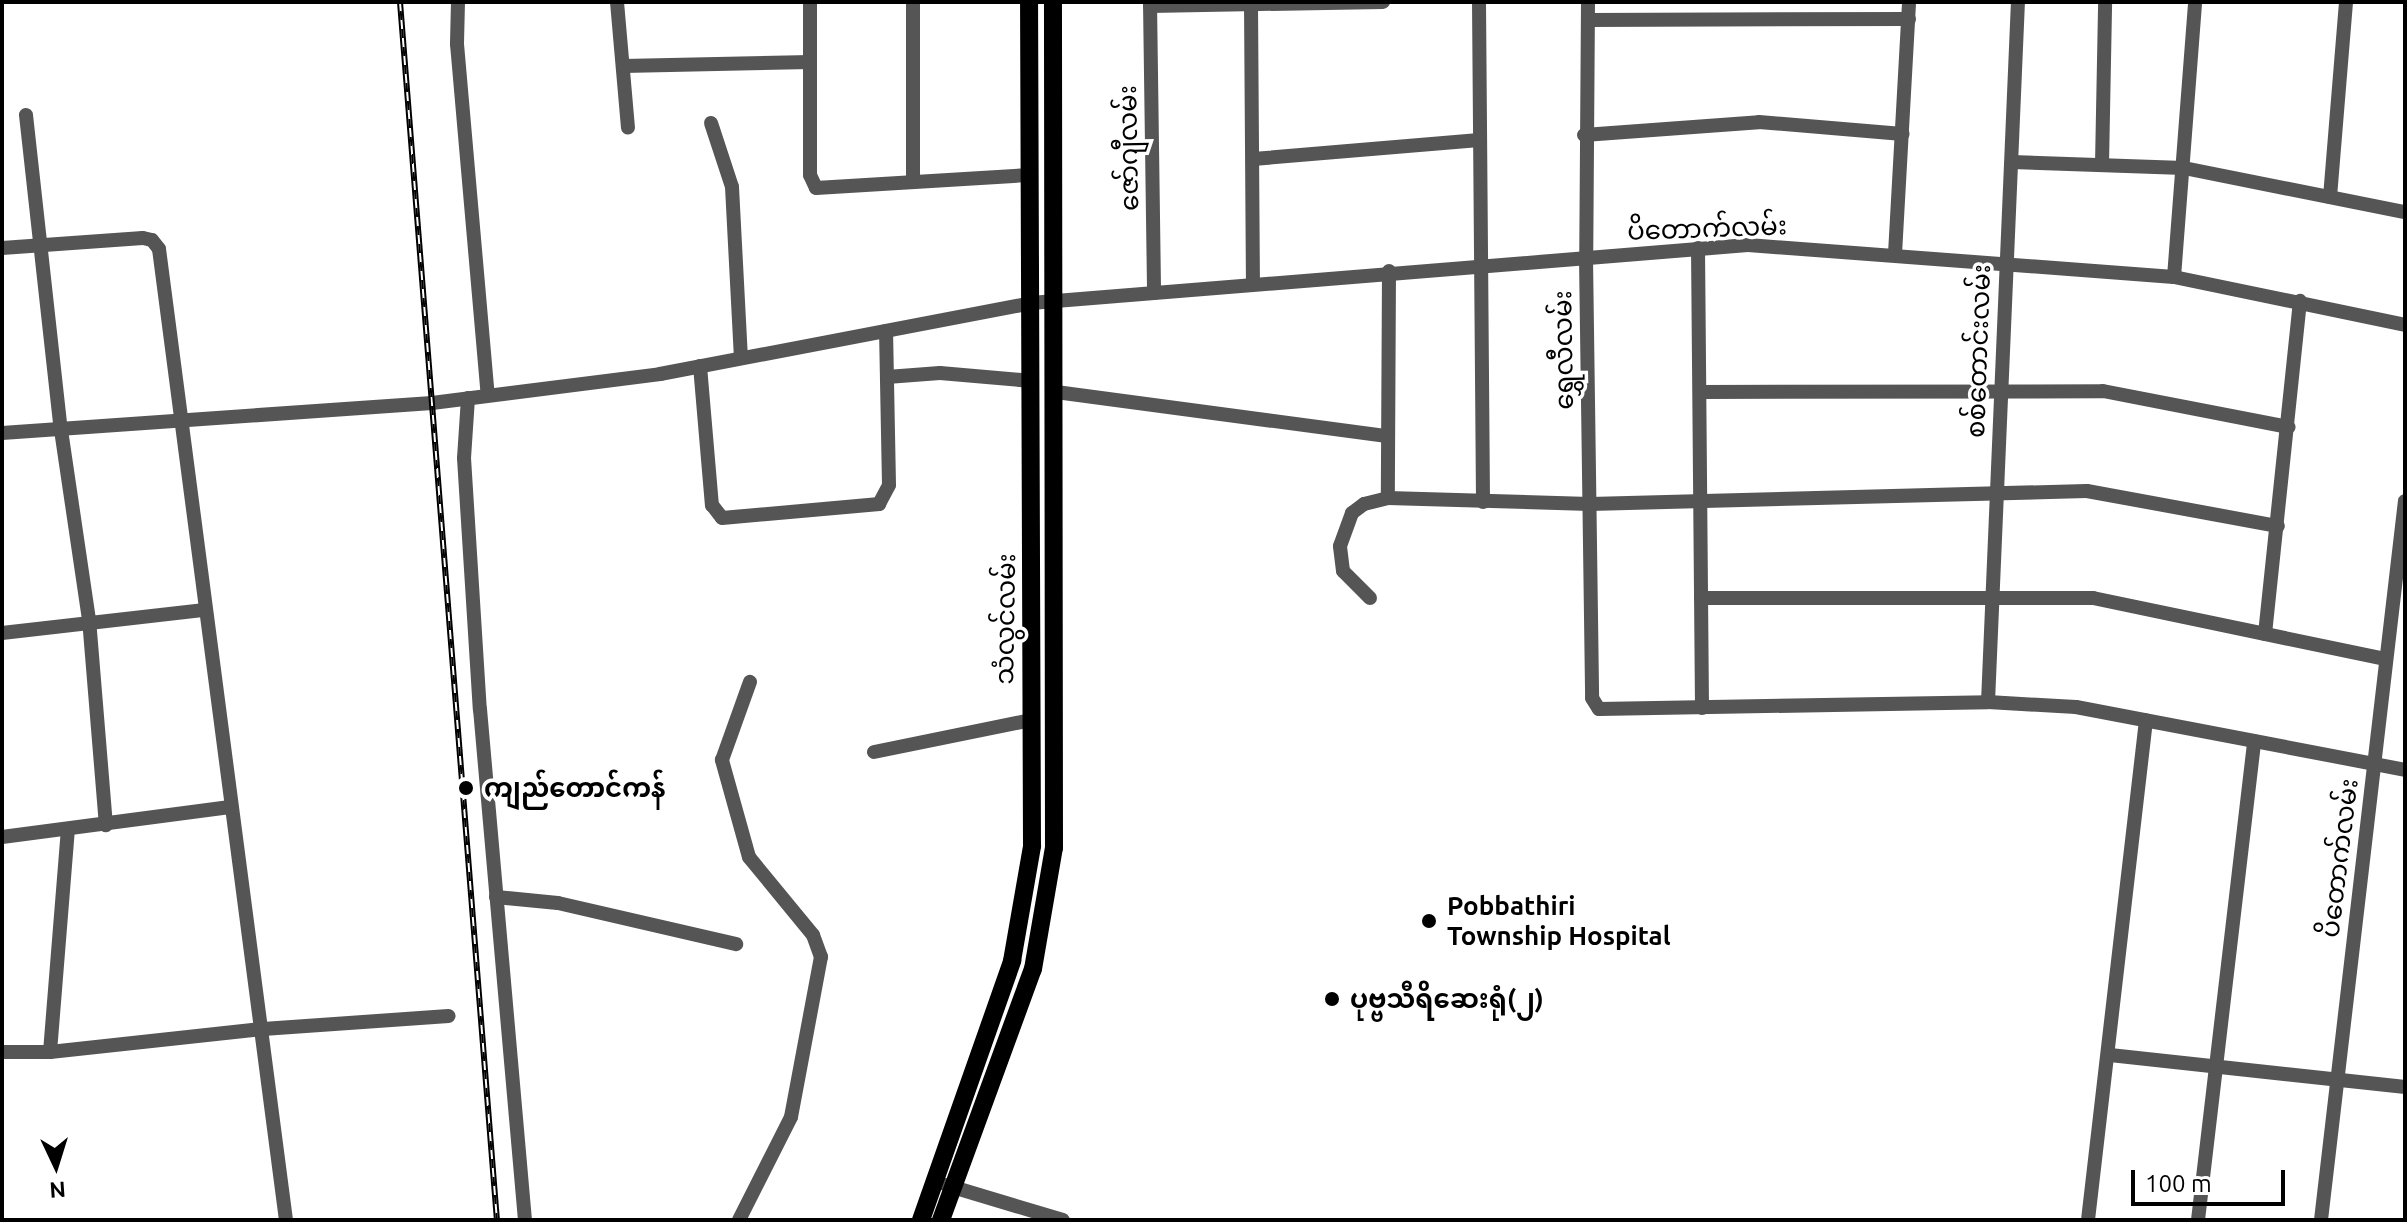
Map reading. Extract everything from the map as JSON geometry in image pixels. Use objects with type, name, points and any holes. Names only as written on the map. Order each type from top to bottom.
[{"type":"main road","name":"သံလွင်လမ်း","points":[[941,1220],[943,1184],[1012,961],[1025,907],[1032,846],[1034,446],[1027,175],[1029,2]]},
{"type":"main road","points":[[1053,2],[1056,392]]},
{"type":"main road","name":"သံလွင်လမ်း","points":[[921,1220],[943,1184],[1033,969],[1049,888],[1055,810],[1053,487],[1056,392]]},
{"type":"street","points":[[458,2],[457,44],[488,395]]},
{"type":"street","points":[[617,2],[628,128]]},
{"type":"street","points":[[810,2],[812,183],[824,189],[1027,175]]},
{"type":"street","points":[[913,2],[913,181]]},
{"type":"street","points":[[1150,4],[1383,2]]},
{"type":"street","points":[[1479,2],[1483,502]]},
{"type":"street","name":"ရွှေလီလမ်း","points":[[1588,2],[1584,135],[1592,698],[1604,710],[1702,708]]},
{"type":"street","points":[[1895,254],[1909,2]]},
{"type":"street","name":"စစ်တောင်းလမ်း","points":[[1988,702],[2018,2]]},
{"type":"street","points":[[2102,165],[2105,2]]},
{"type":"street","points":[[2174,277],[2195,2]]},
{"type":"street","points":[[2330,197],[2346,2]]},
{"type":"street","name":"ဇော်ဂျီလမ်း","points":[[1150,4],[1154,293]]},
{"type":"street","points":[[1251,4],[1253,284]]},
{"type":"street","points":[[1588,20],[1909,19]]},
{"type":"street","points":[[623,66],[810,62]]},
{"type":"street","points":[[26,115],[43,245],[61,430],[89,619],[106,825]]},
{"type":"street","points":[[1584,135],[1759,122],[1902,134]]},
{"type":"street","points":[[711,123],[732,187],[741,358]]},
{"type":"street","points":[[1253,159],[1479,140]]},
{"type":"street","points":[[2012,162],[2184,168],[2405,212]]},
{"type":"street","points":[[2,248],[143,238],[157,243],[286,1220]]},
{"type":"street","name":"ပိတောက်လမ်း","points":[[2,433],[179,424],[468,398],[700,366],[1031,303],[1389,271],[1748,245],[2174,277],[2405,325]]},
{"type":"street","points":[[1698,248],[1702,708],[1988,702],[2076,707],[2374,767],[2405,770]]},
{"type":"street","points":[[1388,498],[1389,271]]},
{"type":"street","points":[[2265,634],[2300,301]]},
{"type":"street","points":[[700,366],[712,505],[722,518],[731,521],[879,504],[887,497],[886,331]]},
{"type":"street","points":[[887,377],[940,373],[1032,381]]},
{"type":"street","points":[[1700,392],[2103,391],[2289,427]]},
{"type":"street","points":[[1056,392],[1387,436]]},
{"type":"street","points":[[468,398],[466,488],[496,897],[522,1143],[525,1220]]},
{"type":"street","points":[[1370,598],[1343,571],[1340,546],[1352,513],[1364,504],[1388,498],[1590,504],[1700,503],[1996,497],[2087,491],[2278,526]]},
{"type":"street","name":"ပိတောက်လမ်း","points":[[2321,1220],[2405,501]]},
{"type":"street","points":[[1701,598],[1992,595],[2093,598],[2385,659]]},
{"type":"street","points":[[2,633],[89,619],[205,610]]},
{"type":"street","points":[[739,1220],[791,1117],[821,957],[813,935],[749,857],[722,760],[750,682]]},
{"type":"street","points":[[874,752],[1031,720]]},
{"type":"street","points":[[2088,1220],[2110,1055],[2146,720]]},
{"type":"street","points":[[2198,1220],[2254,741]]},
{"type":"street","points":[[2,837],[230,807]]},
{"type":"street","points":[[50,1052],[68,830]]},
{"type":"street","points":[[496,897],[558,903],[736,944]]},
{"type":"street","points":[[2,1052],[50,1052],[263,1029],[449,1016]]},
{"type":"street","points":[[2110,1055],[2405,1087]]},
{"type":"street","points":[[943,1184],[1063,1220]]},
{"type":"railway","points":[[400,2],[497,1220]]},
{"type":"place","name":"ကျည်တောင်ကန်","points":[[466,788]]},
{"type":"place","name":"Pobbathiri Township Hospital","points":[[1429,921]]},
{"type":"place","name":"ပုဗ္ဗသီရိဆေးရုံ(၂)","points":[[1332,999]]}]
